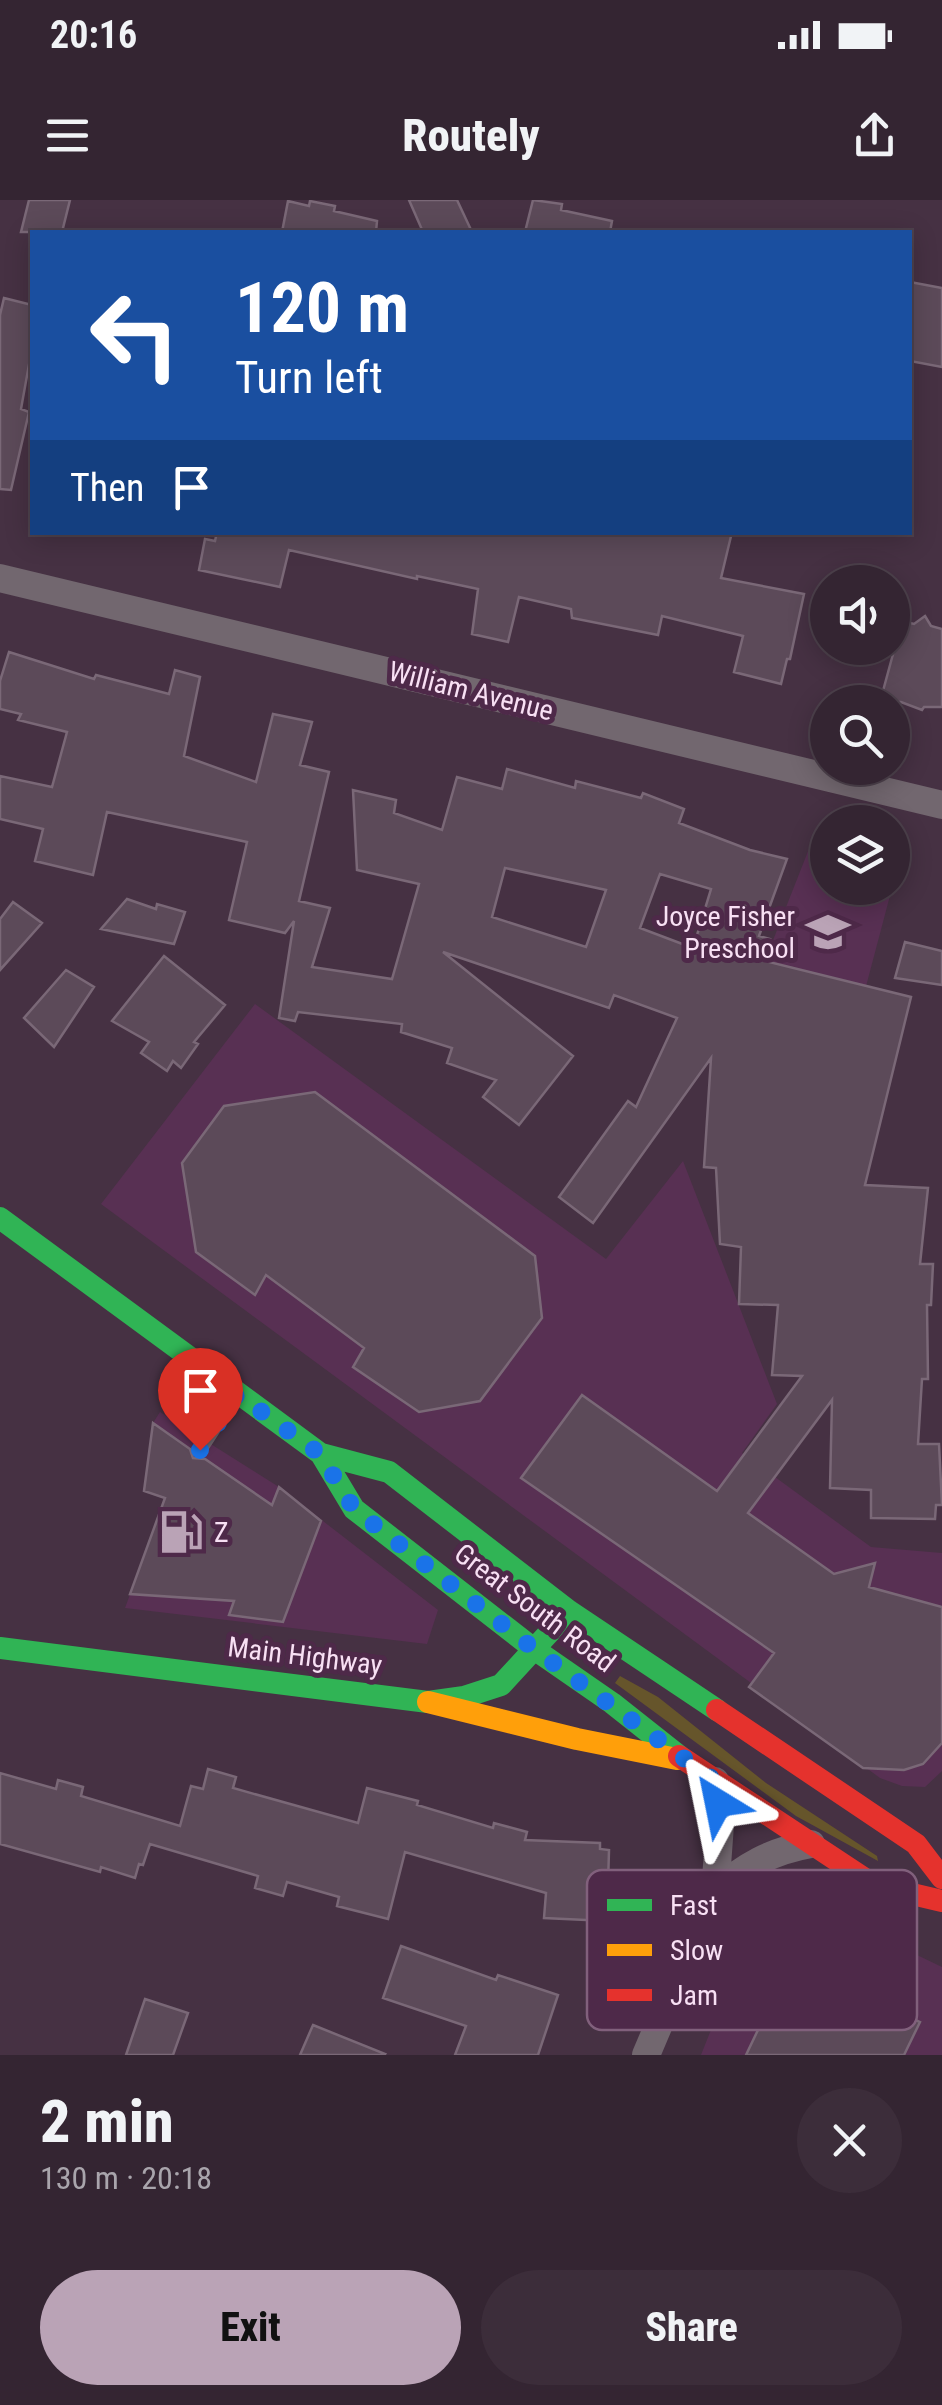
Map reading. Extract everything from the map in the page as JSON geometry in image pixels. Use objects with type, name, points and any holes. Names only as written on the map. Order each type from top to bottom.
[{"type":"main road","name":"Great South Road","points":[[0,1218],[320,1454],[389,1472],[568,1611],[916,1844],[942,1878]]},
{"type":"main road","name":"Great South Road","points":[[320,1454],[354,1509],[684,1760],[851,1870]]},
{"type":"main road","name":"Main Highway","points":[[0,1648],[428,1702],[501,1686],[568,1611]]},
{"type":"main road","points":[[428,1702],[684,1760]]},
{"type":"main road","name":"Great South Road","points":[[917,1895],[942,1901]]},
{"type":"street","name":"William Avenue","points":[[0,578],[942,805]]},
{"type":"street","points":[[715,1781],[720,1825],[716,1870]]},
{"type":"street","points":[[742,1870],[758,1858],[811,1844]]},
{"type":"street","points":[[646,2055],[656,2030]]},
{"type":"lane","points":[[200,1450],[237,1394]]},
{"type":"shaded area","name":"Joyce Fisher Preschool","points":[[810,846],[810,905],[888,905],[841,1081],[759,976]]},
{"type":"shaded area","points":[[255,1004],[606,1259],[683,1161],[777,1404],[742,1453],[871,1547],[942,1553],[942,1771],[925,1787],[902,1786],[880,1778],[101,1204]]},
{"type":"shaded area","points":[[160,1412],[279,1487],[438,1610],[427,1644],[125,1608],[165,1499],[144,1491],[153,1423]]},
{"type":"shaded area","points":[[620,1676],[658,1697],[766,1783],[877,1856],[878,1861],[796,1816],[615,1683]]},
{"type":"shaded area","points":[[917,1955],[942,1967],[942,2055],[701,2055],[711,2030],[917,2030]]},
{"type":"building","points":[[29,200],[70,200],[62,230],[21,232]]},
{"type":"building","points":[[409,200],[457,200],[471,230],[422,230]]},
{"type":"building","points":[[533,200],[562,204],[561,210],[612,221],[610,230],[526,230]]},
{"type":"building","points":[[288,201],[335,206],[334,211],[377,221],[376,230],[282,230]]},
{"type":"building","points":[[912,282],[942,288],[942,367],[912,361]]},
{"type":"building","points":[[4,298],[30,304],[30,359],[21,409],[29,412],[11,490],[0,489],[0,315]]},
{"type":"building","points":[[216,535],[731,535],[721,578],[804,594],[781,684],[734,672],[743,636],[662,616],[658,635],[572,618],[571,609],[519,597],[508,642],[472,634],[478,589],[289,550],[280,587],[199,570],[205,539],[215,541]]},
{"type":"building","points":[[925,616],[931,626],[942,629],[942,707],[922,710],[910,705],[910,685],[885,685],[890,665],[910,665],[910,623]]},
{"type":"building","points":[[9,652],[94,679],[96,675],[169,694],[175,670],[200,677],[184,756],[256,782],[273,714],[312,722],[300,765],[329,772],[299,901],[330,908],[312,967],[392,979],[419,884],[357,870],[353,790],[396,800],[394,813],[442,830],[457,777],[502,789],[507,769],[575,788],[576,781],[641,798],[643,793],[684,809],[679,823],[750,850],[787,859],[759,936],[770,939],[761,960],[911,997],[865,1185],[928,1188],[920,1264],[933,1264],[931,1305],[927,1305],[928,1379],[922,1379],[918,1444],[939,1444],[942,1505],[936,1505],[935,1519],[871,1518],[871,1490],[830,1488],[832,1400],[748,1513],[834,1574],[875,1563],[869,1587],[942,1607],[942,1743],[923,1764],[904,1770],[863,1768],[749,1687],[774,1653],[521,1478],[582,1395],[717,1491],[802,1376],[772,1375],[778,1305],[739,1304],[741,1247],[720,1244],[716,1168],[704,1167],[711,1058],[593,1223],[559,1197],[628,1101],[636,1107],[677,1018],[614,995],[609,1008],[443,952],[573,1056],[519,1125],[483,1097],[496,1080],[447,1063],[452,1048],[401,1032],[402,1024],[298,1012],[295,1021],[279,1018],[294,921],[285,933],[229,920],[247,842],[107,812],[93,875],[35,861],[43,829],[0,819],[0,776],[52,787],[67,732],[18,720],[21,714],[0,709],[0,681]],"holes":[[[505,868],[606,890],[586,947],[492,917]],[[660,874],[711,889],[693,948],[640,928]]]},
{"type":"building","points":[[127,899],[156,909],[157,904],[185,912],[174,944],[101,929]]},
{"type":"building","points":[[13,902],[42,923],[0,970],[0,919]]},
{"type":"building","points":[[905,942],[942,951],[942,985],[895,978]]},
{"type":"building","points":[[164,956],[225,1005],[194,1042],[198,1044],[181,1068],[173,1061],[167,1071],[141,1053],[149,1042],[112,1021]]},
{"type":"building","points":[[66,970],[94,987],[54,1047],[24,1018]]},
{"type":"building","points":[[315,1092],[535,1256],[542,1318],[480,1401],[419,1412],[353,1367],[364,1348],[266,1275],[255,1295],[196,1252],[182,1163],[224,1106]]},
{"type":"building","points":[[153,1423],[190,1449],[193,1458],[205,1459],[272,1505],[279,1487],[321,1521],[283,1622],[229,1615],[234,1601],[130,1594],[165,1498],[144,1491]]},
{"type":"building","points":[[208,1769],[236,1777],[233,1788],[358,1823],[367,1788],[418,1801],[417,1805],[493,1828],[494,1823],[527,1832],[525,1840],[600,1843],[600,1849],[609,1850],[608,1870],[587,1870],[587,1920],[544,1918],[546,1893],[405,1852],[388,1919],[337,1906],[339,1897],[287,1882],[283,1896],[255,1888],[258,1876],[150,1844],[135,1878],[0,1844],[0,1773],[56,1789],[58,1780],[83,1787],[81,1796],[180,1826],[191,1786],[203,1789]]},
{"type":"building","points":[[401,1946],[496,1980],[498,1975],[558,1995],[538,2055],[455,2055],[466,2026],[383,1998]]},
{"type":"building","points":[[145,1999],[188,2013],[173,2055],[126,2055]]},
{"type":"building","points":[[313,2025],[385,2054],[300,2055]]},
{"type":"building","points":[[758,2030],[916,2030],[904,2055],[746,2055]]},
{"type":"traffic: fast","points":[[0,1218],[321,1454],[389,1472],[569,1611],[717,1710]]},
{"type":"traffic: fast","points":[[321,1454],[354,1509],[679,1756]]},
{"type":"traffic: fast","points":[[0,1648],[428,1702],[464,1697],[501,1685],[569,1611]]},
{"type":"traffic: slow","points":[[428,1702],[677,1759]]},
{"type":"traffic: jam","points":[[717,1710],[916,1844],[942,1878]]},
{"type":"traffic: jam","points":[[679,1756],[851,1870]]},
{"type":"traffic: jam","points":[[917,1895],[942,1901]]},
{"type":"place","name":"Joyce Fisher Preschool","points":[[828,932]]},
{"type":"place","name":"Z","points":[[181,1532]]},
{"type":"route","points":[[200,1450],[237,1394],[320,1454],[354,1509],[534,1649],[715,1781],[718,1803]]}]
